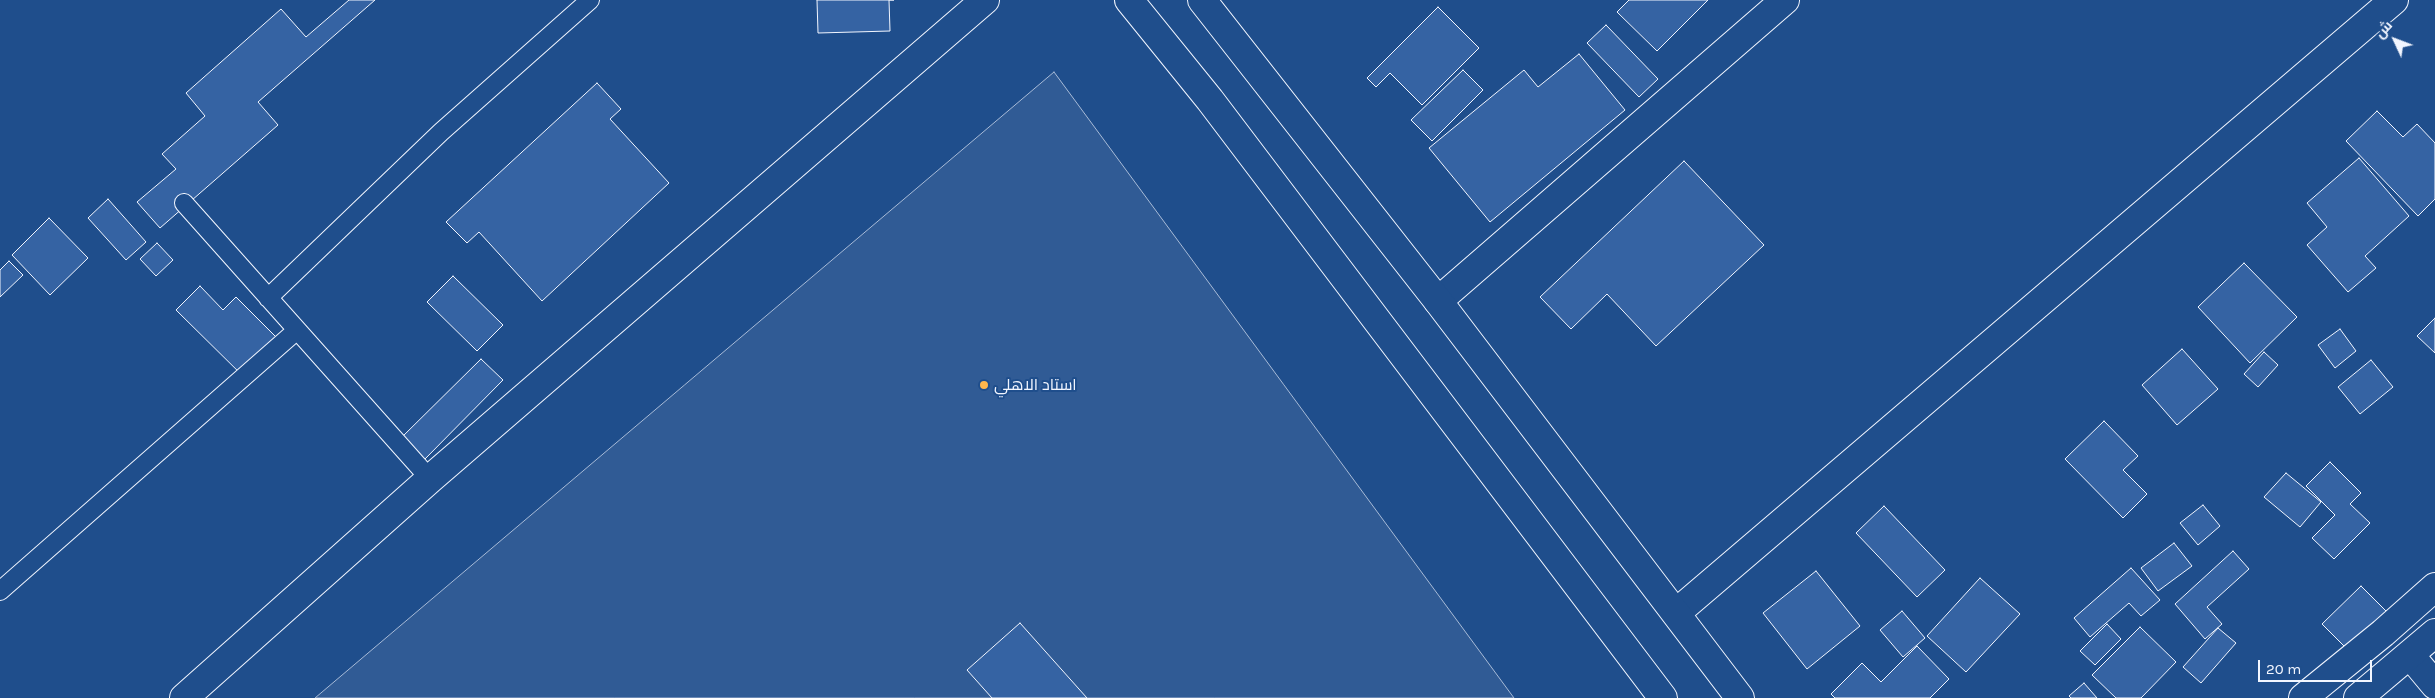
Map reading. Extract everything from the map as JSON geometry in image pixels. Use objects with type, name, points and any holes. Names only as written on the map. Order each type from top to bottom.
[{"type":"street","points":[[184,698],[430,478],[985,0]]},
{"type":"street","points":[[1130,0],[1210,100],[1663,698]]},
{"type":"street","points":[[1202,0],[1438,301],[1740,698]]},
{"type":"street","points":[[1438,301],[1785,0]]},
{"type":"street","points":[[1676,613],[2394,0]]},
{"type":"street","points":[[2303,698],[2383,633],[2435,587]]},
{"type":"street","points":[[2358,698],[2435,633]]},
{"type":"street","points":[[2410,655],[2435,685]]},
{"type":"lane","points":[[268,298],[441,132],[590,0]]},
{"type":"lane","points":[[184,203],[296,331],[430,478]]},
{"type":"lane","points":[[0,591],[296,331]]},
{"type":"shaded area","name":"استاد الاهلي","points":[[1054,72],[1514,698],[315,698]]},
{"type":"building","points":[[349,0],[375,0],[258,102],[278,125],[160,228],[137,202],[176,169],[162,154],[205,116],[186,93],[281,9],[306,37]]},
{"type":"building","points":[[817,0],[889,0],[890,31],[818,33]]},
{"type":"building","points":[[1629,0],[1708,0],[1657,51],[1617,12]]},
{"type":"building","points":[[1438,7],[1479,48],[1422,105],[1390,73],[1376,87],[1367,78]]},
{"type":"building","points":[[1606,25],[1658,79],[1639,97],[1587,43]]},
{"type":"building","points":[[1579,54],[1625,110],[1490,222],[1429,148],[1524,70],[1538,87]]},
{"type":"building","points":[[1463,70],[1483,90],[1432,141],[1411,120]]},
{"type":"building","points":[[597,83],[621,109],[610,119],[669,183],[542,301],[479,232],[467,243],[446,222]]},
{"type":"building","points":[[2377,111],[2403,137],[2417,124],[2435,143],[2435,199],[2418,216],[2346,141]]},
{"type":"building","points":[[2359,158],[2409,216],[2365,256],[2376,268],[2348,292],[2307,245],[2327,227],[2307,203]]},
{"type":"building","points":[[1684,161],[1764,245],[1656,346],[1607,294],[1571,329],[1540,297]]},
{"type":"building","points":[[108,199],[146,242],[126,260],[88,218]]},
{"type":"building","points":[[49,218],[88,258],[50,295],[12,255]]},
{"type":"building","points":[[157,243],[173,260],[156,276],[140,259]]},
{"type":"building","points":[[9,261],[23,275],[0,297],[0,270]]},
{"type":"building","points":[[2244,263],[2297,317],[2250,363],[2198,307]]},
{"type":"building","points":[[453,276],[503,325],[477,351],[427,302]]},
{"type":"building","points":[[200,286],[223,310],[236,297],[286,347],[250,383],[176,310]]},
{"type":"building","points":[[2435,318],[2435,353],[2417,336]]},
{"type":"building","points":[[2340,329],[2356,351],[2335,368],[2318,345]]},
{"type":"building","points":[[2182,349],[2218,389],[2177,425],[2142,385]]},
{"type":"building","points":[[2264,352],[2278,365],[2258,387],[2244,374]]},
{"type":"building","points":[[481,359],[503,380],[423,461],[400,439]]},
{"type":"building","points":[[2371,360],[2393,387],[2360,414],[2338,387]]},
{"type":"building","points":[[2104,421],[2138,456],[2123,470],[2147,494],[2123,518],[2065,459]]},
{"type":"building","points":[[2330,462],[2361,493],[2350,504],[2370,523],[2334,559],[2312,538],[2335,515],[2306,486]]},
{"type":"building","points":[[2286,473],[2321,502],[2300,527],[2264,497]]},
{"type":"building","points":[[2203,505],[2220,526],[2198,545],[2180,523]]},
{"type":"building","points":[[1884,506],[1945,570],[1917,597],[1856,533]]},
{"type":"building","points":[[2174,543],[2192,566],[2158,591],[2141,568]]},
{"type":"building","points":[[2233,551],[2249,569],[2207,607],[2222,624],[2205,639],[2175,604]]},
{"type":"building","points":[[2131,568],[2160,600],[2141,616],[2129,603],[2090,637],[2074,618]]},
{"type":"building","points":[[1816,571],[1860,626],[1807,669],[1763,613]]},
{"type":"building","points":[[1980,578],[2020,614],[1966,672],[1927,636]]},
{"type":"building","points":[[2361,586],[2386,611],[2347,649],[2322,624]]},
{"type":"building","points":[[1902,611],[1925,638],[1903,657],[1880,630]]},
{"type":"building","points":[[1020,623],[1087,698],[992,698],[967,670]]},
{"type":"building","points":[[2107,624],[2121,639],[2095,665],[2080,651]]},
{"type":"building","points":[[2140,627],[2176,662],[2141,698],[2116,698],[2092,675]]},
{"type":"building","points":[[2218,628],[2236,643],[2201,683],[2183,667]]},
{"type":"building","points":[[1917,646],[1949,679],[1930,698],[1835,698],[1831,694],[1862,663],[1881,682]]},
{"type":"building","points":[[2084,683],[2097,698],[2071,698],[2069,696]]},
{"type":"place","name":"استاد الاهلي","points":[[984,385]]}]
